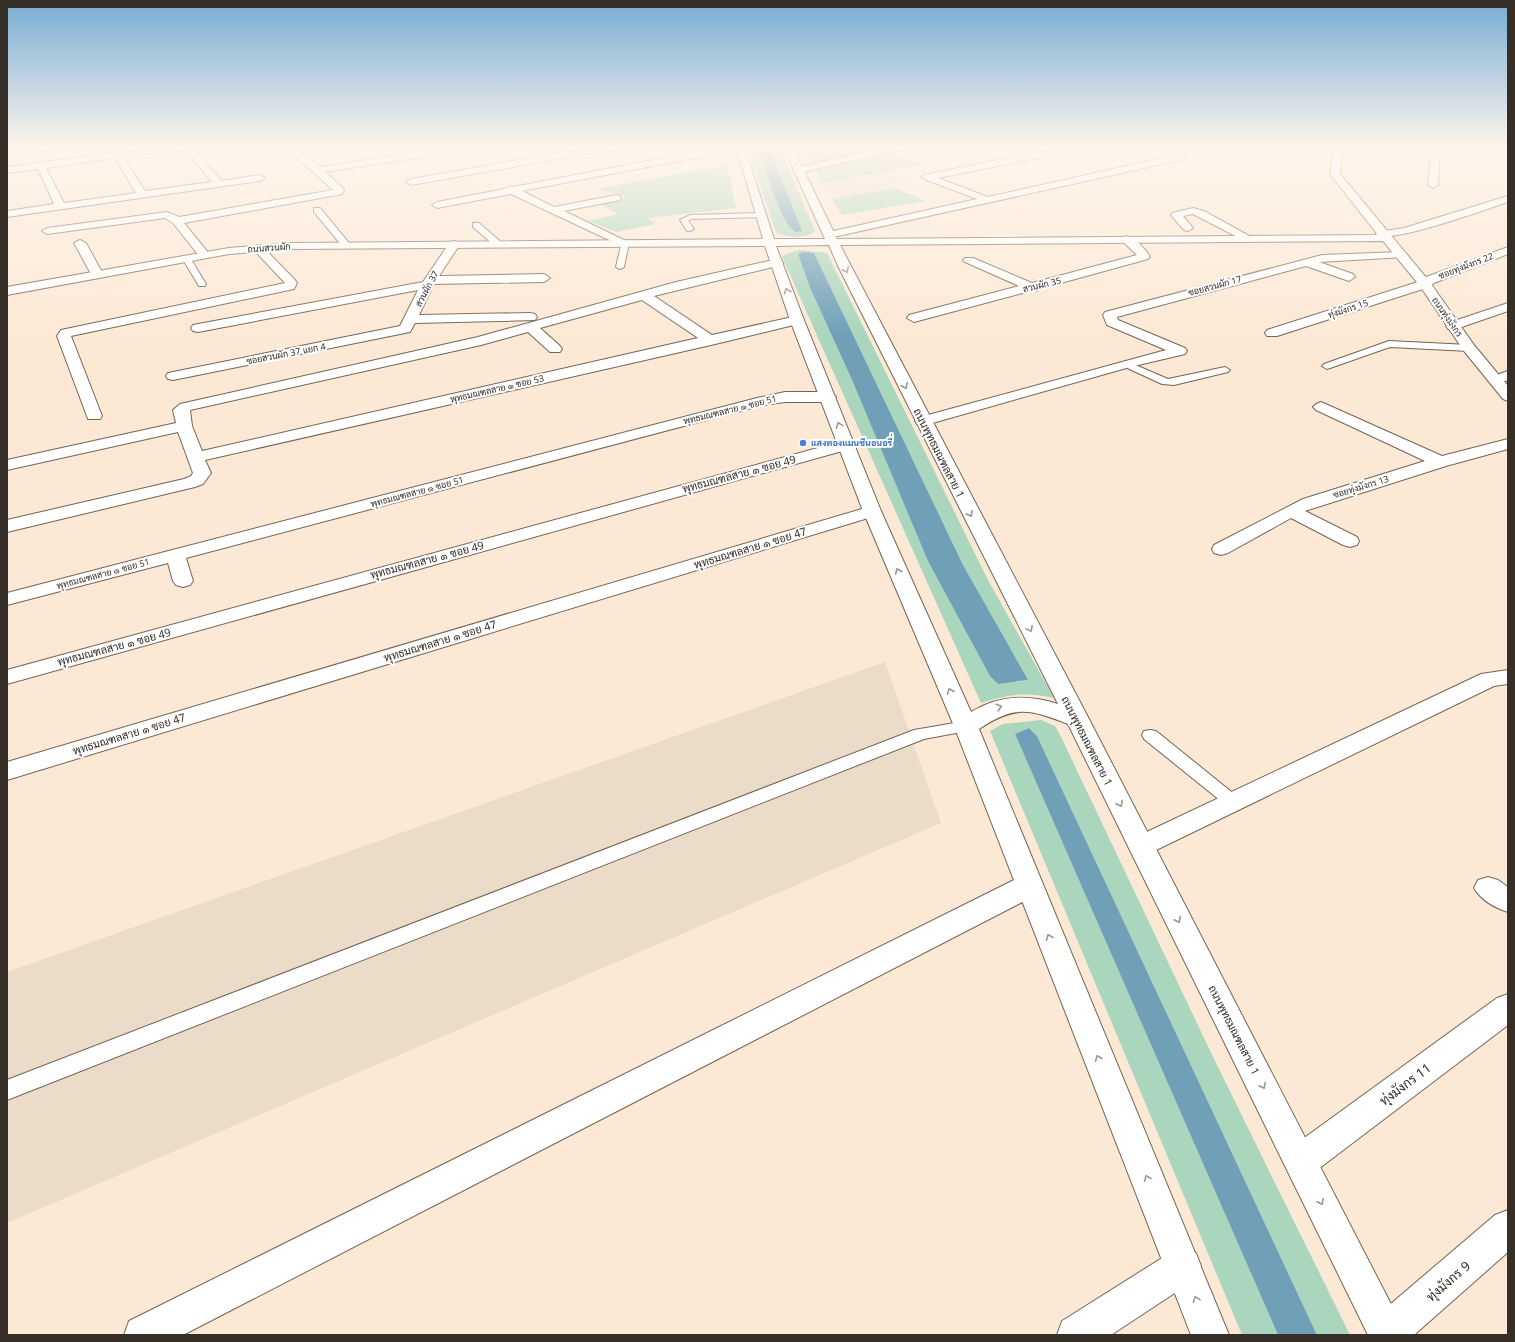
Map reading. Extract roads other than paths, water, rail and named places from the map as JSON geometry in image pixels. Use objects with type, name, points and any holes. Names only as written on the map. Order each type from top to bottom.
[{"type":"street","points":[[7,214],[48,209]]},
{"type":"street","points":[[177,221],[246,209]]},
{"type":"street","points":[[551,209],[624,243]]},
{"type":"street","points":[[554,210],[561,209]]},
{"type":"street","points":[[760,209],[775,241],[777,263],[797,320],[872,511],[966,726],[1028,886],[1210,1335]]},
{"type":"street","name":"ถนนพุทธมณฑลสาย 1","points":[[815,209],[827,239],[1077,719],[1388,1334]]},
{"type":"street","points":[[827,239],[952,209]]},
{"type":"street","points":[[1362,209],[1384,236]]},
{"type":"street","name":"ถนนสวนผัก","points":[[7,291],[186,258],[258,248],[346,245],[624,243],[827,239],[1126,239],[1384,236],[1477,209]]},
{"type":"street","points":[[1188,228],[1176,215],[1196,212],[1247,238]]},
{"type":"street","points":[[47,231],[161,215],[171,215],[204,255]]},
{"type":"street","points":[[1232,230],[1246,225],[1243,223]]},
{"type":"street","name":"ถนนทุ่งมังกร","points":[[1384,236],[1425,284],[1469,348],[1502,378],[1508,396]]},
{"type":"street","name":"สวนผัก 35","points":[[914,318],[1033,288],[1144,257],[1142,253],[1126,239]]},
{"type":"street","points":[[80,243],[97,274]]},
{"type":"street","name":"สวนผัก 37","points":[[400,332],[405,329],[412,319],[429,282],[454,244]]},
{"type":"street","points":[[94,416],[64,336],[66,333],[290,286],[291,283],[258,248]]},
{"type":"street","name":"ซอยทุ่งมังกร 22","points":[[1425,284],[1430,280],[1508,250]]},
{"type":"street","name":"ซอยสวนผัก 17","points":[[1126,364],[1180,351],[1112,322],[1110,315],[1332,256],[1401,255]]},
{"type":"street","points":[[969,260],[1033,288]]},
{"type":"street","points":[[1306,262],[1349,277]]},
{"type":"street","points":[[7,526],[197,480],[202,473],[184,426],[181,410],[185,407],[406,358],[531,322],[680,285],[777,263]]},
{"type":"street","points":[[198,328],[429,282],[544,278]]},
{"type":"street","name":"ทุ่งมังกร 15","points":[[1272,333],[1425,284]]},
{"type":"street","points":[[644,295],[711,340]]},
{"type":"street","points":[[1453,326],[1508,307]]},
{"type":"street","points":[[412,319],[531,322],[555,350]]},
{"type":"street","name":"พุทธมณฑลสาย ๑ ซอย 53","points":[[197,457],[797,320]]},
{"type":"street","name":"ซอยสวนผัก 37 แยก 4","points":[[173,376],[400,332]]},
{"type":"street","points":[[923,421],[1126,364]]},
{"type":"street","name":"พุทธมณฑลสาย ๑ ซอย 51","points":[[7,599],[762,401],[785,397],[828,396]]},
{"type":"street","points":[[1321,407],[1440,462]]},
{"type":"street","points":[[7,465],[184,426]]},
{"type":"street","name":"ซอยทุ่งมังกร 13","points":[[1221,549],[1291,511],[1309,503],[1440,462],[1508,444]]},
{"type":"street","name":"พุทธมณฑลสาย ๑ ซอย 49","points":[[7,676],[847,445]]},
{"type":"street","name":"พุทธมณฑลสาย ๑ ซอย 47","points":[[7,771],[872,511]]},
{"type":"street","points":[[1291,511],[1350,541]]},
{"type":"street","points":[[176,555],[183,581]]},
{"type":"street","points":[[1141,846],[1489,679],[1508,677]]},
{"type":"street","points":[[966,726],[986,712],[1000,706],[1022,704],[1040,705],[1077,719]]},
{"type":"street","points":[[143,1335],[1028,886]]},
{"type":"street","name":"ทุ่งมังกร 11","points":[[1301,1161],[1508,1007]]},
{"type":"street","name":"ทุ่งมังกร 9","points":[[1388,1334],[1508,1228]]},
{"type":"street","points":[[1076,1335],[1183,1266]]},
{"type":"lane","points":[[317,210],[346,245]]},
{"type":"lane","points":[[690,229],[684,219],[697,216],[762,215]]},
{"type":"lane","points":[[476,225],[498,244]]},
{"type":"lane","points":[[620,267],[624,243]]},
{"type":"lane","points":[[186,258],[202,284]]},
{"type":"lane","points":[[1327,366],[1388,344],[1416,344],[1469,348]]},
{"type":"lane","points":[[1126,364],[1166,382],[1174,382],[1225,370]]},
{"type":"lane","points":[[7,1090],[920,734],[966,726]]},
{"type":"lane","points":[[1150,735],[1233,802]]},
{"type":"water","points":[[779,209],[793,209],[802,231],[796,232],[790,227]]},
{"type":"water","points":[[804,252],[814,253],[963,565],[1028,680],[998,684],[990,676],[928,561],[853,382],[811,290],[798,254]]},
{"type":"water","points":[[1029,728],[1037,736],[1317,1335],[1278,1335],[1015,734]]},
{"type":"place","name":"แสงทองแมนชีนอนอรี่","points":[[803,443]]}]
